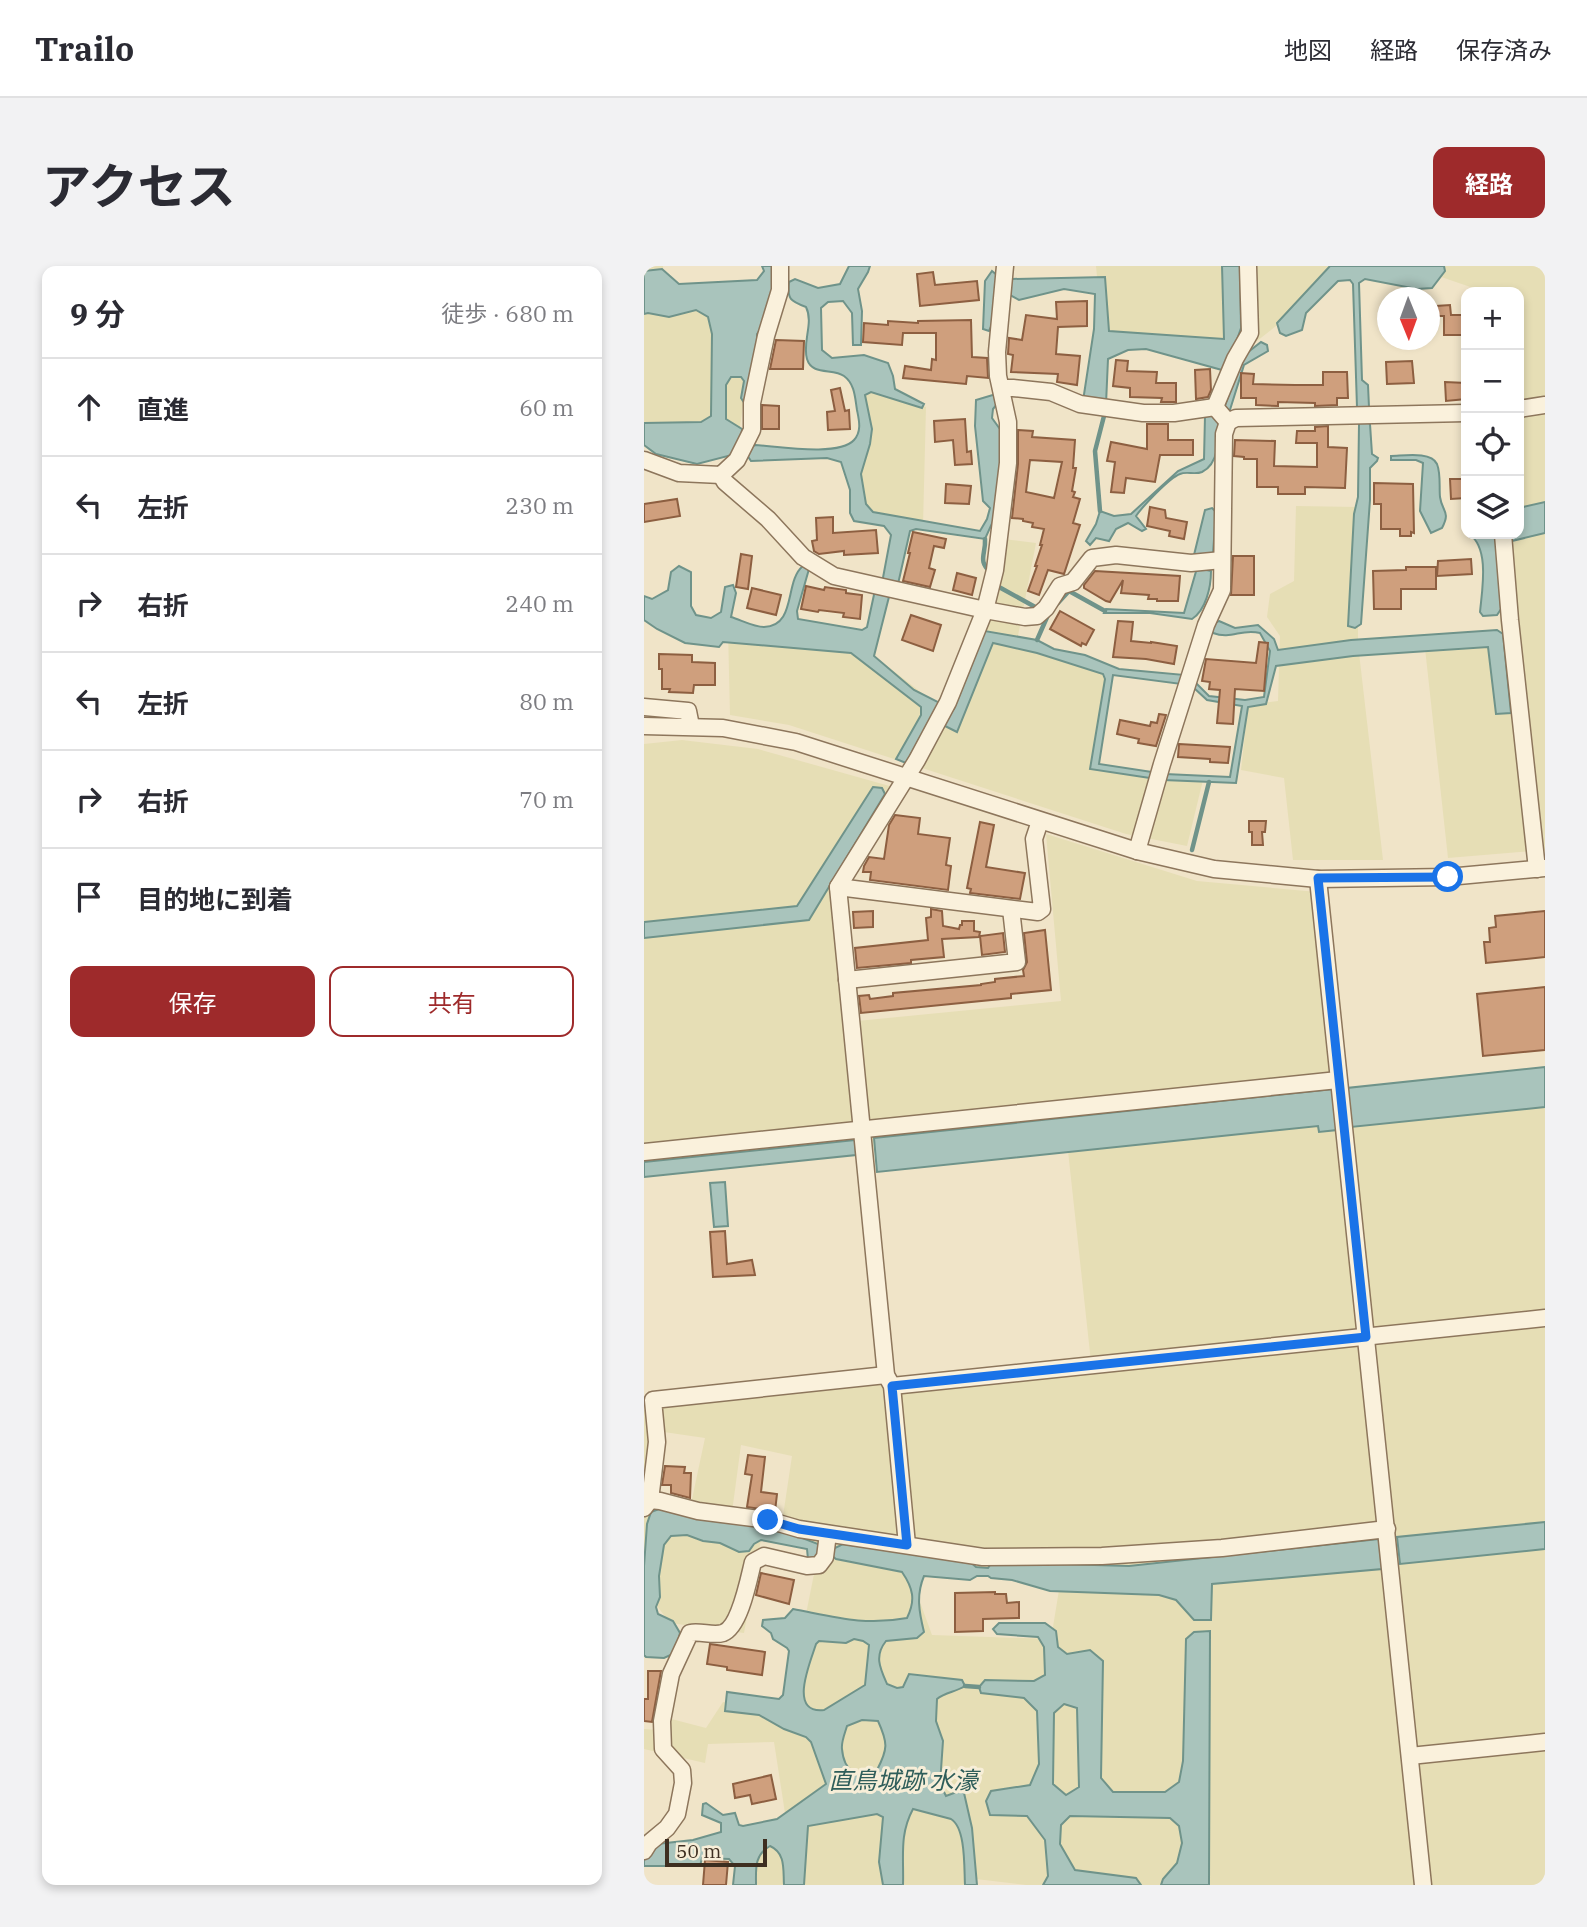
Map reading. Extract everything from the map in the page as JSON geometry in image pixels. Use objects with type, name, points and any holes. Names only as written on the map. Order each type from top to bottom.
[{"type":"street","points":[[644,460],[679,473],[721,475],[737,460],[752,430],[752,403],[766,336],[780,290],[780,266]]},
{"type":"street","points":[[907,1545],[838,887],[906,777],[948,702],[985,610],[995,570],[1009,463],[1008,422],[998,376],[997,352],[1005,266]]},
{"type":"street","points":[[1137,851],[1206,625],[1222,590],[1222,415],[1237,356],[1250,333],[1248,266]]},
{"type":"street","points":[[1001,388],[1051,392],[1080,404],[1143,413],[1222,415],[1236,418],[1461,413]]},
{"type":"street","points":[[1524,407],[1545,405]]},
{"type":"street","points":[[721,475],[725,482],[768,519],[803,557],[834,576],[1024,617],[1037,616],[1046,608],[1060,586],[1073,582],[1092,558],[1116,555],[1191,563],[1222,560]]},
{"type":"street","points":[[644,726],[723,729],[796,742],[1137,851],[1214,869],[1318,878],[1448,877],[1541,868],[1510,620],[1503,539]]},
{"type":"street","points":[[644,707],[688,711],[691,726]]},
{"type":"street","points":[[838,887],[1038,912],[1042,909],[1034,839],[1040,821]]},
{"type":"street","points":[[1318,878],[1423,1885]]},
{"type":"street","points":[[847,979],[1017,962],[1011,909]]},
{"type":"street","points":[[644,1152],[863,1143],[1338,1080]]},
{"type":"street","points":[[1387,1529],[1222,1548],[1102,1556],[982,1557],[907,1545],[826,1545],[799,1529],[768,1520],[698,1511],[660,1501],[647,1504],[657,1442],[653,1400],[889,1381],[1545,1318]]},
{"type":"street","points":[[644,1851],[677,1814],[683,1783],[682,1770],[663,1749],[662,1721],[671,1674],[690,1633],[722,1633],[731,1628],[745,1596],[753,1562],[764,1556],[807,1566],[819,1565],[826,1545]]},
{"type":"street","points":[[1410,1756],[1545,1742]]},
{"type":"shaded area","points":[[644,266],[663,266],[665,292],[759,293],[739,434],[644,429]]},
{"type":"shaded area","points":[[1096,266],[1545,266],[1545,850],[1448,858],[1424,639],[1501,633],[1495,539],[1524,539],[1524,287],[1470,287],[1418,269],[1351,267],[1243,352],[1103,340]]},
{"type":"shaded area","points":[[862,383],[926,407],[923,526],[860,510],[849,455],[865,432]]},
{"type":"shaded area","points":[[1296,506],[1358,507],[1358,644],[1383,860],[1293,860],[1284,778],[1241,770],[1248,705],[1278,701],[1280,636],[1267,617],[1270,594],[1294,581]]},
{"type":"shaded area","points":[[1003,539],[1036,543],[1017,641],[1109,666],[1095,766],[1203,780],[1187,846],[1126,834],[789,725],[730,715],[728,630],[864,648],[958,721],[988,626]]},
{"type":"shaded area","points":[[682,740],[758,749],[893,787],[832,888],[847,1022],[1061,1001],[1046,834],[1197,881],[1328,893],[1346,1101],[1545,1082],[1545,1885],[1026,1885],[976,1879],[975,1885],[740,1885],[747,1841],[787,1826],[774,1742],[708,1744],[705,1763],[644,1749],[644,1729],[657,1730],[660,1716],[706,1728],[723,1702],[792,1712],[804,1624],[820,1544],[780,1536],[792,1456],[741,1445],[730,1527],[762,1534],[744,1633],[670,1623],[648,1594],[644,1594],[644,1510],[688,1518],[705,1438],[657,1431],[644,1508],[644,1410],[1091,1362],[1068,1151],[876,1150],[644,1172],[644,744]],"holes":[[[905,1561],[1060,1584],[1051,1639],[932,1635]]]},
{"type":"water","points":[[762,266],[774,266],[776,285],[763,326],[757,334],[757,356],[745,404],[741,398],[744,381],[741,377],[731,377],[726,385],[726,419],[742,429],[741,441],[732,455],[697,464],[656,454],[644,445],[644,423],[701,422],[711,416],[712,334],[708,317],[696,310],[669,317],[644,314],[644,271],[662,269],[679,284],[757,280],[764,271]]},
{"type":"water","points":[[849,266],[870,266],[858,289],[862,311],[861,345],[853,345],[852,313],[843,301],[828,302],[821,308],[822,350],[832,358],[864,355],[888,363],[895,389],[924,404],[922,408],[871,392],[865,395],[872,429],[861,474],[866,504],[873,512],[980,531],[990,508],[983,501],[975,426],[976,400],[996,394],[998,403],[993,409],[992,418],[1002,432],[1004,463],[994,519],[985,539],[916,529],[910,531],[898,584],[892,585],[874,656],[914,690],[938,702],[935,716],[931,718],[906,763],[896,759],[921,715],[921,707],[851,653],[723,642],[719,647],[685,643],[644,620],[644,596],[652,599],[668,590],[671,572],[679,566],[691,572],[691,606],[696,615],[711,618],[721,612],[725,587],[733,585],[736,593],[731,617],[760,627],[774,625],[786,611],[797,573],[803,566],[809,569],[797,611],[798,619],[862,630],[867,627],[875,590],[882,583],[891,535],[884,526],[854,521],[850,513],[850,490],[841,462],[827,458],[751,461],[747,455],[749,448],[755,445],[835,448],[846,445],[857,437],[859,422],[852,387],[844,376],[818,370],[810,364],[806,353],[808,313],[806,307],[791,299],[789,292],[789,282],[795,279],[818,288],[840,284]]},
{"type":"water","points":[[1222,266],[1240,266],[1241,328],[1233,351],[1243,356],[1261,342],[1267,345],[1268,351],[1244,365],[1229,413],[1219,422],[1217,450],[1208,468],[1199,473],[1180,474],[1156,493],[1136,516],[1146,529],[1142,531],[1128,523],[1116,529],[1109,541],[1096,538],[1090,545],[1086,541],[1100,511],[1114,516],[1131,514],[1178,471],[1204,459],[1205,416],[1224,408],[1241,361],[1230,356],[1222,370],[1146,349],[1128,350],[1108,359],[1106,404],[1083,401],[1094,329],[1095,294],[1064,289],[1019,300],[1008,294],[1011,279],[1105,277],[1109,331],[1224,339]]},
{"type":"water","points":[[1330,266],[1444,266],[1445,271],[1433,287],[1407,287],[1365,279],[1359,283],[1362,380],[1368,385],[1369,407],[1366,421],[1370,424],[1372,454],[1378,458],[1370,468],[1361,624],[1355,628],[1348,626],[1354,514],[1358,497],[1359,424],[1362,420],[1361,411],[1357,407],[1353,284],[1350,280],[1338,281],[1306,313],[1302,330],[1286,336],[1280,333],[1277,323]]},
{"type":"water","points":[[992,271],[998,276],[998,311],[989,331],[983,329],[985,281]]},
{"type":"water","points":[[1391,456],[1429,457],[1437,464],[1440,497],[1446,515],[1442,528],[1431,533],[1420,511],[1423,463],[1416,460],[1391,460]]},
{"type":"water","points":[[1545,502],[1545,533],[1524,538],[1524,507]]},
{"type":"water","points":[[1212,508],[1216,512],[1213,553],[1205,557],[1194,555],[1205,510]]},
{"type":"water","points":[[1496,539],[1501,609],[1497,615],[1483,616],[1480,612],[1483,570],[1476,540]]},
{"type":"water","points":[[1197,568],[1211,571],[1211,577],[1204,604],[1192,619],[1150,613],[1104,613],[1106,609],[1184,613]]},
{"type":"water","points":[[1219,621],[1235,628],[1258,625],[1274,639],[1278,650],[1351,640],[1497,630],[1503,634],[1511,713],[1496,714],[1488,647],[1353,656],[1276,666],[1266,704],[1248,707],[1236,783],[1163,780],[1090,769],[1105,679],[1103,674],[1037,653],[993,643],[957,732],[945,726],[949,710],[954,709],[985,631],[1037,640],[1054,649],[1085,655],[1119,669],[1185,675],[1181,684],[1113,675],[1099,764],[1165,774],[1230,777],[1242,706],[1207,700],[1194,688],[1196,683],[1209,696],[1245,700],[1264,697],[1270,651],[1260,633],[1213,633],[1212,625]]},
{"type":"water","points":[[873,787],[882,788],[885,794],[809,920],[644,938],[644,922],[797,906]]},
{"type":"water","points":[[1545,1067],[1545,1107],[1351,1127],[1347,1088]]},
{"type":"water","points":[[1333,1089],[1337,1130],[1319,1132],[1318,1126],[877,1172],[874,1138]]},
{"type":"water","points":[[855,1140],[856,1155],[644,1177],[644,1162]]},
{"type":"water","points":[[725,1182],[728,1226],[714,1227],[710,1183]]},
{"type":"water","points":[[659,1509],[702,1519],[779,1529],[827,1549],[843,1544],[968,1560],[976,1567],[988,1568],[992,1562],[1129,1566],[1379,1539],[1382,1569],[1212,1584],[1211,1620],[1194,1620],[1176,1600],[1159,1595],[1050,1591],[988,1576],[977,1576],[970,1580],[924,1576],[919,1604],[924,1632],[917,1638],[886,1641],[880,1652],[879,1662],[887,1684],[897,1688],[903,1687],[909,1674],[962,1680],[965,1686],[937,1699],[936,1721],[943,1741],[940,1784],[946,1796],[962,1790],[964,1793],[972,1828],[977,1885],[965,1885],[962,1839],[956,1824],[951,1819],[913,1809],[904,1837],[903,1885],[883,1885],[879,1862],[883,1817],[877,1814],[808,1826],[804,1885],[784,1885],[781,1857],[770,1846],[759,1858],[756,1885],[733,1885],[735,1866],[729,1859],[702,1858],[700,1866],[644,1866],[644,1860],[657,1844],[693,1840],[721,1832],[721,1823],[702,1815],[703,1804],[706,1803],[723,1815],[735,1813],[739,1825],[743,1826],[777,1819],[826,1784],[811,1742],[806,1737],[759,1715],[725,1711],[727,1692],[779,1699],[783,1695],[789,1651],[762,1626],[763,1620],[785,1618],[793,1609],[863,1621],[907,1618],[912,1605],[912,1594],[902,1572],[836,1559],[831,1555],[808,1559],[807,1549],[761,1540],[749,1551],[739,1552],[720,1543],[687,1535],[671,1536],[664,1545],[659,1576],[660,1597],[656,1607],[658,1614],[673,1621],[680,1633],[675,1653],[664,1658],[646,1657],[644,1566],[647,1524],[651,1512]],"holes":[[[854,1639],[869,1645],[865,1685],[824,1710],[813,1709],[806,1704],[804,1685],[816,1644],[819,1641],[846,1643]],[[862,1720],[878,1721],[885,1746],[877,1770],[858,1773],[846,1763],[842,1746],[847,1726]]]},
{"type":"water","points":[[1545,1522],[1545,1549],[1400,1564],[1397,1537]]},
{"type":"water","name":"直鳥城跡 水濠","points":[[999,1623],[1045,1623],[1056,1631],[1058,1647],[1067,1654],[1090,1650],[1103,1661],[1101,1778],[1113,1792],[1165,1792],[1179,1782],[1183,1761],[1186,1639],[1194,1632],[1210,1631],[1209,1885],[1161,1885],[1177,1863],[1182,1843],[1179,1826],[1170,1818],[1070,1816],[1061,1825],[1060,1844],[1075,1870],[1136,1878],[1141,1885],[1043,1885],[1048,1876],[1045,1840],[1027,1816],[990,1815],[986,1801],[991,1791],[1030,1785],[1039,1764],[1037,1711],[1024,1698],[981,1693],[979,1687],[985,1680],[1034,1681],[1045,1675],[1044,1647],[1038,1637],[997,1634],[993,1629]],"holes":[[[1064,1704],[1077,1708],[1079,1787],[1066,1795],[1053,1784],[1054,1713]]]},
{"type":"building","points":[[933,272],[935,285],[977,281],[979,300],[920,306],[917,274]]},
{"type":"building","points":[[1087,301],[1087,326],[1058,327],[1056,354],[1080,356],[1077,385],[1057,382],[1058,374],[1011,372],[1013,355],[1008,354],[1009,338],[1022,340],[1026,315],[1057,319],[1056,302]]},
{"type":"building","points":[[1450,305],[1451,315],[1461,315],[1461,335],[1444,335],[1444,316],[1440,316],[1440,306]]},
{"type":"building","points":[[971,320],[972,357],[987,358],[988,378],[967,376],[966,384],[903,378],[905,366],[931,370],[932,359],[936,360],[936,333],[903,333],[902,345],[863,342],[864,323],[888,325],[888,321],[918,323]]},
{"type":"building","points":[[776,340],[804,341],[803,369],[770,369]]},
{"type":"building","points":[[1116,360],[1128,361],[1127,371],[1157,372],[1156,383],[1176,383],[1176,402],[1161,402],[1162,398],[1130,397],[1130,388],[1113,386]]},
{"type":"building","points":[[1412,361],[1414,383],[1387,384],[1386,362]]},
{"type":"building","points":[[1210,369],[1211,390],[1208,397],[1196,399],[1195,370]]},
{"type":"building","points":[[1323,372],[1347,372],[1348,398],[1337,398],[1337,405],[1315,406],[1315,403],[1278,402],[1278,406],[1256,405],[1256,398],[1241,398],[1241,373],[1254,374],[1253,384],[1323,385]]},
{"type":"building","points":[[1445,382],[1461,383],[1461,400],[1446,401]]},
{"type":"building","points":[[840,388],[845,411],[849,410],[850,429],[828,430],[827,412],[835,411],[831,390]]},
{"type":"building","points":[[762,405],[779,406],[779,429],[762,429]]},
{"type":"building","points":[[965,419],[967,452],[971,451],[972,464],[955,465],[953,440],[935,442],[934,421]]},
{"type":"building","points":[[1147,424],[1168,424],[1168,440],[1193,440],[1193,455],[1160,455],[1155,482],[1126,478],[1124,493],[1111,492],[1115,462],[1107,461],[1111,442],[1147,449]]},
{"type":"building","points":[[1328,426],[1328,447],[1347,448],[1345,488],[1305,487],[1305,494],[1278,494],[1278,487],[1257,487],[1257,459],[1234,456],[1235,440],[1275,441],[1274,466],[1317,467],[1317,443],[1296,443],[1297,431],[1315,431],[1315,427]]},
{"type":"building","points":[[1018,430],[1033,431],[1032,437],[1075,440],[1073,468],[1076,468],[1072,491],[1075,492],[1073,497],[1080,499],[1073,523],[1080,525],[1064,574],[1048,570],[1039,595],[1028,591],[1037,566],[1044,529],[1032,527],[1033,523],[1023,519],[1012,518],[1018,464]],"holes":[[[1030,460],[1062,462],[1054,498],[1026,492]]]},
{"type":"building","points":[[1450,479],[1461,479],[1461,498],[1451,499]]},
{"type":"building","points":[[1374,483],[1413,484],[1414,533],[1411,532],[1411,536],[1400,536],[1400,529],[1381,529],[1381,504],[1374,504]]},
{"type":"building","points":[[946,484],[971,486],[969,504],[945,503]]},
{"type":"building","points":[[677,499],[680,516],[644,522],[644,504]]},
{"type":"building","points":[[1150,507],[1165,510],[1166,518],[1187,522],[1184,539],[1169,536],[1170,531],[1147,526]]},
{"type":"building","points":[[833,517],[833,533],[876,530],[878,553],[844,555],[844,551],[819,554],[814,551],[812,541],[817,540],[816,518]]},
{"type":"building","points":[[913,532],[946,539],[944,548],[934,546],[929,568],[935,570],[930,587],[903,581]]},
{"type":"building","points":[[741,554],[752,556],[748,589],[736,587]]},
{"type":"building","points":[[1233,556],[1254,556],[1254,595],[1231,595]]},
{"type":"building","points":[[1471,559],[1472,574],[1437,576],[1438,561]]},
{"type":"building","points":[[1406,567],[1436,567],[1436,589],[1401,589],[1401,609],[1374,609],[1373,571],[1406,570]]},
{"type":"building","points":[[1095,571],[1180,576],[1178,601],[1157,601],[1148,599],[1149,595],[1121,593],[1123,580],[1110,602],[1106,601],[1084,588]]},
{"type":"building","points":[[957,573],[976,578],[972,595],[953,590]]},
{"type":"building","points":[[806,586],[824,590],[825,587],[846,590],[846,593],[862,595],[860,619],[843,617],[844,613],[801,609]]},
{"type":"building","points":[[752,588],[781,595],[776,615],[747,608]]},
{"type":"building","points":[[1060,611],[1094,630],[1086,645],[1082,643],[1081,646],[1050,629]]},
{"type":"building","points":[[911,615],[941,625],[933,651],[902,640]]},
{"type":"building","points":[[1118,621],[1133,622],[1131,641],[1177,646],[1174,664],[1113,657]]},
{"type":"building","points":[[1259,642],[1268,643],[1264,691],[1235,689],[1233,724],[1217,723],[1220,690],[1209,689],[1210,682],[1202,681],[1206,659],[1256,663]]},
{"type":"building","points":[[659,654],[692,655],[692,662],[715,663],[715,685],[694,685],[693,693],[662,689]]},
{"type":"building","points":[[1159,714],[1166,715],[1156,746],[1138,743],[1139,739],[1117,734],[1120,720],[1150,726],[1151,722],[1157,723]]},
{"type":"building","points":[[1179,744],[1230,747],[1228,763],[1178,757]]},
{"type":"building","points":[[895,815],[920,818],[918,834],[950,838],[946,865],[951,866],[948,890],[870,880],[871,872],[863,872],[869,857],[884,859],[889,825]]},
{"type":"building","points":[[1249,821],[1266,821],[1265,832],[1262,832],[1263,845],[1252,845]]},
{"type":"building","points":[[980,822],[994,825],[986,867],[1025,873],[1020,899],[970,893],[971,889],[967,888]]},
{"type":"building","points":[[931,909],[942,911],[943,926],[959,929],[962,921],[974,921],[974,931],[980,932],[979,937],[942,939],[944,957],[857,968],[855,948],[928,940],[926,918],[931,917]]},
{"type":"building","points":[[873,911],[873,927],[854,928],[853,912]]},
{"type":"building","points":[[1545,911],[1545,957],[1486,963],[1484,942],[1490,942],[1489,928],[1496,927],[1495,916]]},
{"type":"building","points":[[1045,930],[1051,990],[1011,994],[1011,998],[861,1013],[859,996],[869,995],[870,999],[893,996],[893,993],[981,985],[995,982],[995,979],[1024,976],[1023,970],[1027,962],[1024,933]]},
{"type":"building","points":[[1003,933],[1005,952],[982,955],[980,936]]},
{"type":"building","points":[[1545,987],[1545,1050],[1483,1056],[1477,994]]},
{"type":"building","points":[[725,1231],[727,1264],[752,1260],[755,1275],[713,1277],[710,1232]]},
{"type":"building","points":[[748,1455],[765,1457],[761,1492],[777,1494],[775,1511],[747,1507],[752,1475],[745,1474]]},
{"type":"building","points":[[665,1466],[685,1467],[684,1473],[691,1473],[690,1498],[671,1493],[671,1485],[662,1485]]},
{"type":"building","points":[[761,1573],[794,1580],[789,1604],[756,1595]]},
{"type":"building","points":[[955,1593],[1006,1594],[1007,1603],[1019,1602],[1019,1618],[983,1619],[983,1631],[955,1632]]},
{"type":"building","points":[[710,1644],[765,1652],[762,1675],[707,1664]]},
{"type":"building","points":[[648,1671],[661,1671],[652,1722],[644,1721],[644,1699],[648,1699]]},
{"type":"building","points":[[771,1775],[776,1799],[752,1804],[750,1795],[735,1798],[733,1784]]},
{"type":"building","points":[[705,1860],[728,1862],[726,1885],[703,1885]]},
{"type":"waterway","points":[[1100,511],[1095,451],[1104,416]]},
{"type":"waterway","points":[[985,539],[983,561],[991,573]]},
{"type":"waterway","points":[[999,587],[1037,608]]},
{"type":"waterway","points":[[1058,603],[1069,591],[1105,611]]},
{"type":"waterway","points":[[1037,640],[1048,615]]},
{"type":"waterway","points":[[1192,850],[1209,782]]},
{"type":"waterway","points":[[965,1686],[979,1687]]},
{"type":"route","points":[[768,1520],[799,1529],[907,1545],[892,1386],[1366,1337],[1318,878],[1448,877]]}]
